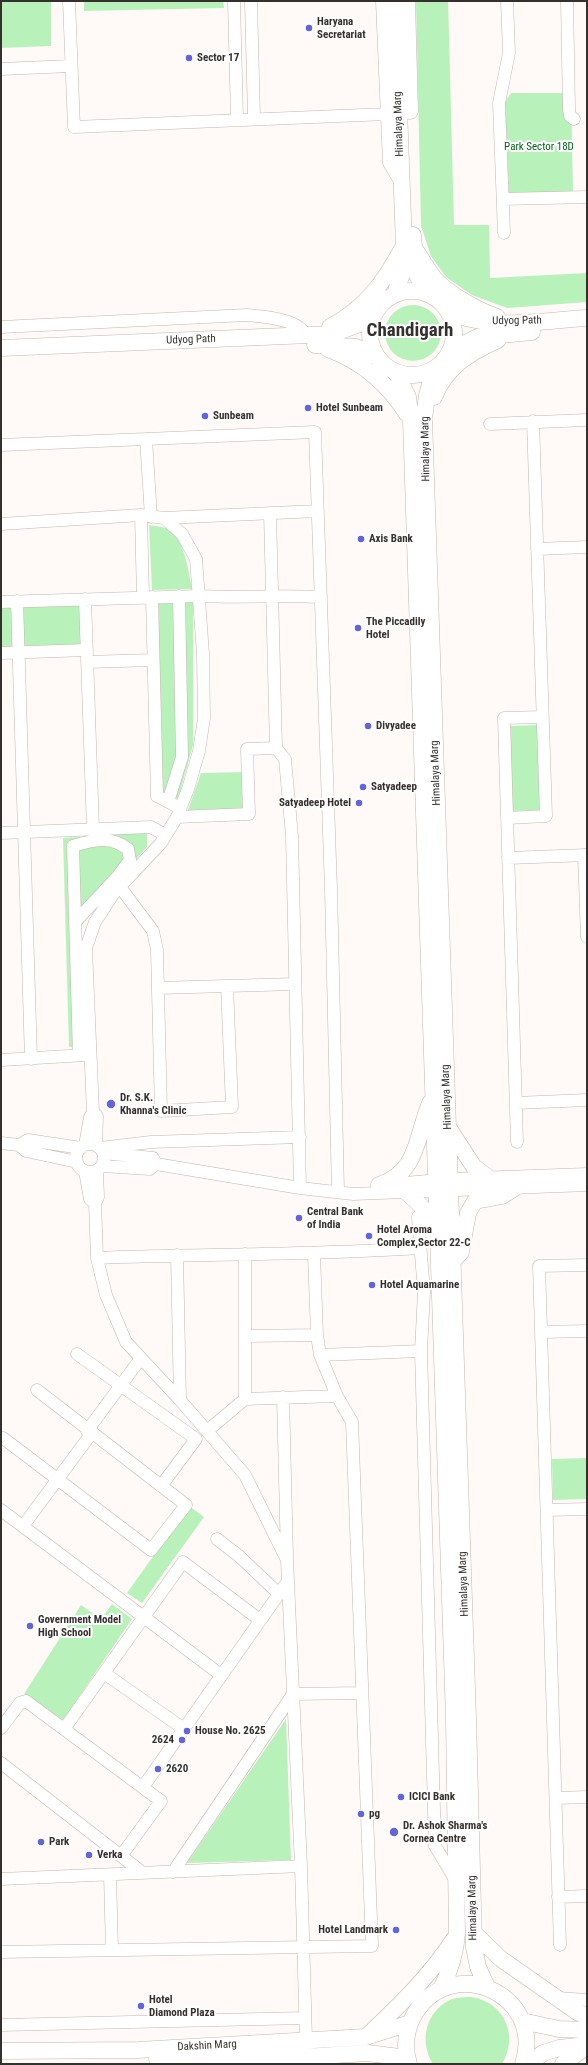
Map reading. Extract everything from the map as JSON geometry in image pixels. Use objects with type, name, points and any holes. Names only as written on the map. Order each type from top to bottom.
[{"type":"main road","name":"Himalaya Marg","points":[[395,1],[401,183],[408,246],[416,273],[426,292]]},
{"type":"main road","name":"Himalaya Marg","points":[[395,294],[402,274],[408,246],[407,1]]},
{"type":"main road","points":[[408,246],[434,278],[459,297],[512,328],[463,358],[446,374],[418,420],[398,399],[359,363],[312,338],[342,321],[362,306],[385,279],[408,246]]},
{"type":"main road","points":[[416,290],[426,292],[436,297],[448,310],[454,324],[454,336],[451,350],[446,359],[435,368],[424,373],[405,375],[396,372],[377,357],[370,341],[370,329],[375,312],[385,300],[395,294],[416,290]]},
{"type":"main road","name":"Udyog Path","points":[[448,310],[470,319],[512,328],[587,329]]},
{"type":"main road","name":"Udyog Path","points":[[1,358],[312,338],[333,334],[359,324],[375,312]]},
{"type":"main road","name":"Udyog Path","points":[[451,350],[478,337],[512,328],[587,318]]},
{"type":"main road","name":"Udyog Path","points":[[1,348],[312,338],[356,347],[377,357]]},
{"type":"main road","name":"Himalaya Marg","points":[[435,368],[418,420],[434,1092],[443,1185],[453,1262],[474,1947],[478,1967],[487,1987]]},
{"type":"main road","name":"Himalaya Marg","points":[[396,372],[418,420],[448,1128],[438,1252],[454,1712],[457,1945],[449,1973],[441,1989]]},
{"type":"main road","points":[[379,1185],[396,1178],[411,1159],[434,1092]]},
{"type":"main road","points":[[448,1128],[474,1167],[489,1178]]},
{"type":"main road","points":[[453,1262],[461,1252],[468,1213],[475,1201],[502,1196],[515,1188]]},
{"type":"main road","points":[[406,1192],[427,1212],[438,1252]]},
{"type":"main road","points":[[383,2064],[367,2045],[439,1962],[457,1933]]},
{"type":"main road","points":[[474,1933],[501,1959],[577,2012],[587,2016]]},
{"type":"main road","points":[[408,2061],[407,2035],[410,2023],[417,2009],[428,1998],[441,1989],[456,1984],[472,1984],[487,1987],[502,1995],[514,2006],[522,2021],[527,2037],[526,2054],[523,2064]]},
{"type":"main road","points":[[522,2021],[559,2029],[587,2030]]},
{"type":"main road","name":"Dakshin Marg","points":[[1,2062],[327,2059],[367,2045],[410,2023]]},
{"type":"main road","name":"Dakshin Marg","points":[[1,2051],[138,2050],[306,2040],[367,2045],[408,2061]]},
{"type":"main road","points":[[529,2064],[543,2053],[559,2048],[587,2045]]},
{"type":"main road","points":[[563,2064],[587,2045]]},
{"type":"street","points":[[69,1],[73,120],[237,116],[387,110]]},
{"type":"street","points":[[234,1],[237,116]]},
{"type":"street","points":[[250,1],[254,115]]},
{"type":"street","points":[[382,1],[389,163],[401,183]]},
{"type":"street","points":[[504,233],[499,103],[509,53],[507,1]]},
{"type":"street","points":[[567,1],[569,109],[570,116],[574,119]]},
{"type":"street","points":[[235,32],[252,32]]},
{"type":"street","points":[[1,68],[71,66]]},
{"type":"street","points":[[503,200],[587,196]]},
{"type":"street","points":[[1,327],[247,315],[283,320],[302,329],[312,338]]},
{"type":"street","points":[[490,424],[533,421],[587,420]]},
{"type":"street","points":[[507,818],[546,816],[533,421]]},
{"type":"street","points":[[1,445],[315,432],[331,889],[338,1191]]},
{"type":"street","points":[[146,439],[148,597],[154,660],[157,796],[168,802],[178,812],[249,814],[247,749],[276,748]]},
{"type":"street","points":[[1,524],[146,516],[164,518],[318,511]]},
{"type":"street","points":[[270,513],[276,748],[285,758],[292,836],[300,1188]]},
{"type":"street","points":[[93,1148],[97,1116],[93,1113],[92,1055],[86,948],[95,922],[120,886],[161,843],[178,812],[188,789],[199,751],[204,718],[203,654],[196,559],[182,534],[164,518]]},
{"type":"street","points":[[537,549],[587,547]]},
{"type":"street","points":[[1,602],[179,596],[228,598],[272,595],[321,597]]},
{"type":"street","points":[[168,802],[182,757],[179,596]]},
{"type":"street","points":[[85,599],[95,834]]},
{"type":"street","points":[[17,602],[31,1059]]},
{"type":"street","points":[[1,653],[19,652],[154,660]]},
{"type":"street","points":[[517,1142],[504,718],[542,717]]},
{"type":"street","points":[[1,833],[25,832],[95,834],[151,827],[165,835]]},
{"type":"street","points":[[75,922],[118,876],[130,860],[128,849],[121,844],[95,834],[73,846],[75,922],[79,1055]]},
{"type":"street","points":[[508,858],[586,855],[587,937]]},
{"type":"street","points":[[120,886],[153,932],[157,950],[161,1111],[232,1107],[227,986]]},
{"type":"street","points":[[158,988],[295,984]]},
{"type":"street","points":[[1,1060],[92,1055]]},
{"type":"street","points":[[516,1103],[587,1100]]},
{"type":"street","points":[[287,1560],[245,1475],[180,1400],[126,1342],[106,1295],[98,1258],[94,1203],[98,1197],[90,1168],[77,1154],[93,1148],[151,1142],[300,1137]]},
{"type":"street","points":[[19,1145],[28,1140],[93,1148],[153,1158],[156,1164]]},
{"type":"street","points":[[1,1143],[19,1145],[26,1151],[90,1168],[150,1169],[156,1164],[300,1188],[338,1191],[353,1194],[406,1192],[489,1178],[587,1174]]},
{"type":"street","points":[[90,1168],[105,1157],[93,1148]]},
{"type":"street","points":[[338,1191],[354,1187],[379,1185],[443,1185],[515,1188],[587,1185]]},
{"type":"street","points":[[418,1217],[423,1286],[421,1351],[435,1846],[456,1882]]},
{"type":"street","points":[[98,1258],[177,1255],[314,1254],[420,1248]]},
{"type":"street","points":[[245,1254],[245,1399]]},
{"type":"street","points":[[1,1952],[372,1946],[352,1422],[337,1396],[320,1355],[317,1335],[314,1254]]},
{"type":"street","points":[[177,1255],[180,1400]]},
{"type":"street","points":[[560,1946],[539,1266],[587,1265]]},
{"type":"street","points":[[423,1286],[440,1286]]},
{"type":"street","points":[[541,1332],[587,1331]]},
{"type":"street","points":[[246,1336],[317,1335]]},
{"type":"street","points":[[320,1355],[421,1351]]},
{"type":"street","points":[[77,1354],[196,1439],[161,1486]]},
{"type":"street","points":[[22,1526],[57,1480],[120,1386],[141,1358]]},
{"type":"street","points":[[3,1438],[151,1550],[186,1505],[89,1432],[37,1390]]},
{"type":"street","points":[[207,1431],[245,1399],[337,1396]]},
{"type":"street","points":[[283,1397],[287,1560],[301,1866],[306,2040]]},
{"type":"street","points":[[546,1510],[587,1509]]},
{"type":"street","points":[[1,1510],[221,1675]]},
{"type":"street","points":[[217,1539],[239,1556],[278,1594]]},
{"type":"street","points":[[64,1729],[183,1562],[260,1620]]},
{"type":"street","points":[[143,1787],[288,1581]]},
{"type":"street","points":[[104,1673],[184,1729]]},
{"type":"street","points":[[293,1694],[362,1693]]},
{"type":"street","points":[[172,1872],[293,1694]]},
{"type":"street","points":[[1,1728],[23,1701],[26,1701],[161,1801],[121,1856]]},
{"type":"street","points":[[1,1763],[143,1873]]},
{"type":"street","points":[[556,1798],[587,1797]]},
{"type":"street","points":[[1,1879],[301,1866]]},
{"type":"street","points":[[110,1874],[112,1950]]},
{"type":"street","points":[[558,1897],[587,1896]]},
{"type":"street","points":[[557,1998],[587,2000]]},
{"type":"street","points":[[1,2024],[305,2018]]},
{"type":"green space","points":[[1,1],[51,1],[51,46],[1,48]]},
{"type":"green space","points":[[84,1],[223,1],[224,8],[84,11]]},
{"type":"green space","points":[[416,1],[448,1],[454,225],[489,225],[490,278],[587,273],[587,302],[507,308],[472,295],[446,277],[431,256],[421,226]]},
{"type":"green space","name":"Park Sector 18D","points":[[511,93],[571,93],[573,192],[509,194],[505,102]]},
{"type":"green space","points":[[413,305],[424,307],[433,313],[439,322],[441,333],[439,344],[433,353],[424,359],[413,361],[402,359],[393,353],[387,344],[385,333],[387,322],[393,313],[402,307]]},
{"type":"green space","points":[[149,525],[165,528],[172,532],[177,539],[187,564],[192,589],[152,590]]},
{"type":"green space","points":[[193,602],[193,745],[178,799],[161,791],[158,604]]},
{"type":"green space","points":[[81,603],[82,644],[24,647],[22,606]]},
{"type":"green space","points":[[1,606],[13,606],[15,647],[1,647]]},
{"type":"green space","points":[[540,725],[542,810],[510,811],[508,726]]},
{"type":"green space","points":[[244,772],[244,809],[188,810],[201,773]]},
{"type":"green space","points":[[147,832],[147,847],[91,909],[82,925],[78,942],[79,1047],[69,1047],[63,838]]},
{"type":"green space","points":[[587,1458],[587,1499],[553,1500],[552,1459]]},
{"type":"green space","points":[[189,1506],[204,1517],[142,1603],[127,1593]]},
{"type":"green space","points":[[112,1604],[132,1619],[63,1720],[24,1694],[81,1605],[101,1619]]},
{"type":"green space","points":[[286,1719],[291,1860],[187,1863]]},
{"type":"green space","points":[[472,1997],[483,2000],[493,2006],[506,2022],[509,2032],[509,2043],[507,2053],[502,2064],[433,2064],[426,2046],[427,2028],[430,2020],[442,2005],[450,2000]]},
{"type":"place","name":"Haryana Secretariat","points":[[309,28]]},
{"type":"place","name":"Sector 17","points":[[189,58]]},
{"type":"place","name":"Hotel Sunbeam","points":[[308,408]]},
{"type":"place","name":"Sunbeam","points":[[205,416]]},
{"type":"place","name":"Axis Bank","points":[[361,539]]},
{"type":"place","name":"The Piccadily Hotel","points":[[358,628]]},
{"type":"place","name":"Divyadee","points":[[368,726]]},
{"type":"place","name":"Satyadeep","points":[[363,787]]},
{"type":"place","name":"Satyadeep Hotel","points":[[359,803]]},
{"type":"place","name":"Dr. S.K. Khanna's Clinic","points":[[111,1104]]},
{"type":"place","name":"Central Bank of India","points":[[299,1218]]},
{"type":"place","name":"Hotel Aroma Complex,Sector 22-C","points":[[369,1236]]},
{"type":"place","name":"Hotel Aquamarine","points":[[372,1285]]},
{"type":"place","name":"Government Model High School","points":[[30,1626]]},
{"type":"place","name":"House No. 2625","points":[[187,1731]]},
{"type":"place","name":"2624","points":[[182,1740]]},
{"type":"place","name":"2620","points":[[158,1769]]},
{"type":"place","name":"ICICI Bank","points":[[401,1797]]},
{"type":"place","name":"pg","points":[[361,1814]]},
{"type":"place","name":"Dr. Ashok Sharma's Cornea Centre","points":[[394,1832]]},
{"type":"place","name":"Park","points":[[41,1842]]},
{"type":"place","name":"Verka","points":[[89,1855]]},
{"type":"place","name":"Hotel Landmark","points":[[396,1930]]},
{"type":"place","name":"Hotel Diamond Plaza","points":[[141,2006]]},
{"type":"district","name":"Chandigarh","points":[[410,331]]}]
